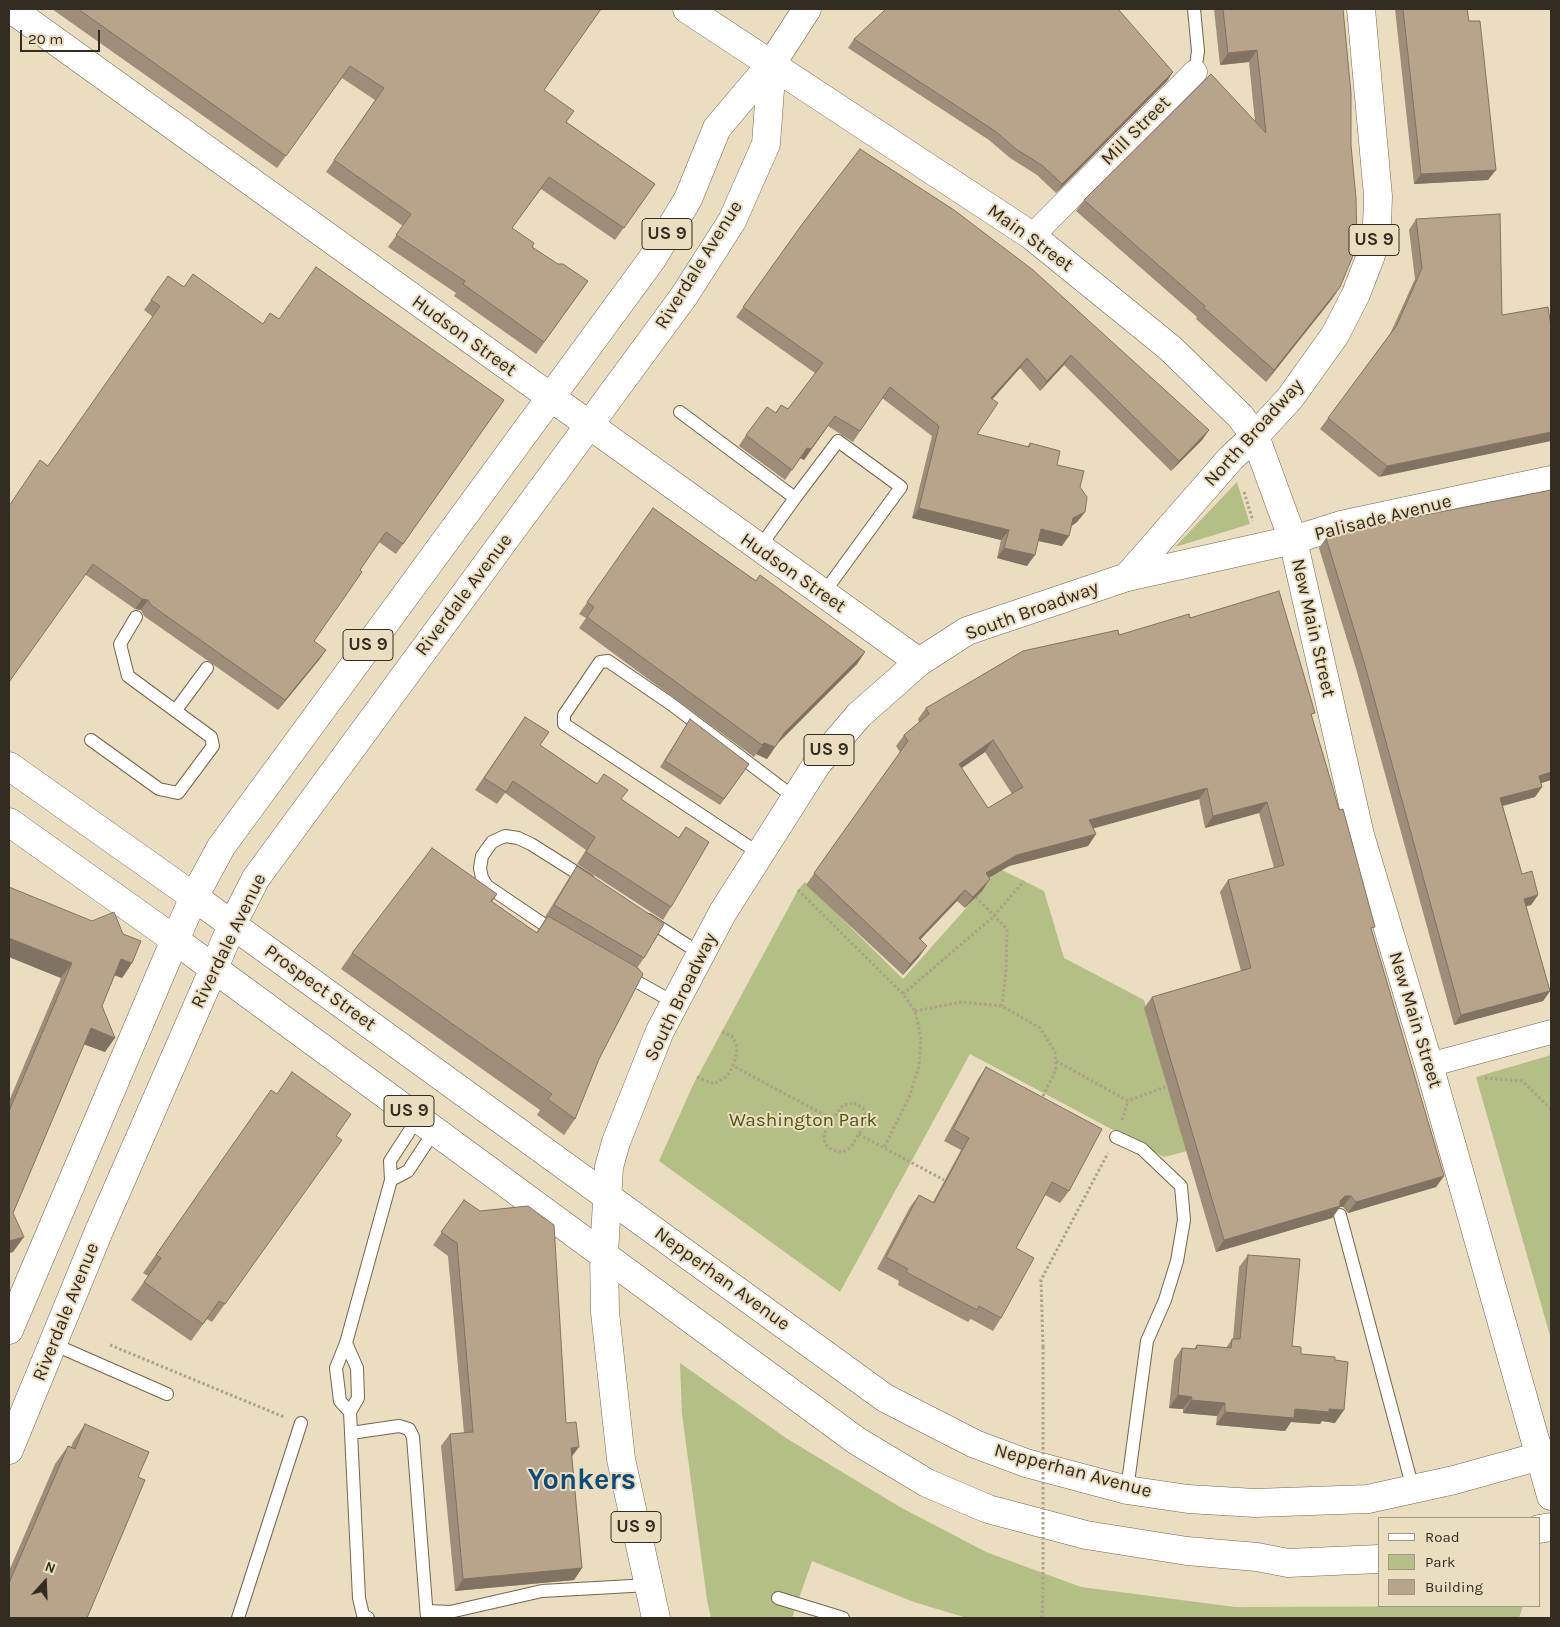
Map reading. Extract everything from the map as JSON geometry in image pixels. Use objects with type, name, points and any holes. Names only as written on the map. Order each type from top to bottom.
[{"type":"main road","name":"Main Street","points":[[688,9],[1032,236],[1170,348],[1240,416],[1255,436],[1293,540]]},
{"type":"main road","name":"US 9","points":[[604,1254],[175,940],[194,897],[221,847],[652,259],[688,200],[717,128],[772,63],[807,9]]},
{"type":"main road","name":"North Broadway","points":[[1127,577],[1231,458],[1255,436],[1290,398],[1335,335],[1356,294],[1372,255],[1377,225],[1378,196],[1361,9]]},
{"type":"main road","name":"Hudson Street","points":[[14,14],[919,662]]},
{"type":"main road","name":"Riverdale Avenue","points":[[9,1450],[232,924],[256,878],[684,296],[732,221],[766,144],[772,63]]},
{"type":"main road","name":"Palisade Avenue","points":[[1127,577],[1293,540],[1341,525],[1551,480]]},
{"type":"main road","name":"New Main Street","points":[[1293,540],[1360,834],[1546,1455],[1551,1496]]},
{"type":"main road","name":"South Broadway","points":[[656,1618],[621,1459],[605,1312],[604,1254],[609,1167],[616,1142],[660,1032],[723,912],[817,764],[859,716],[919,662],[966,631],[1127,577]]},
{"type":"main road","name":"Prospect Street","points":[[9,766],[232,924],[606,1195]]},
{"type":"main road","points":[[9,822],[175,940],[14,1301],[9,1330]]},
{"type":"main road","name":"Nepperhan Avenue","points":[[606,1195],[885,1398],[992,1450],[1026,1463],[1127,1490],[1188,1499],[1255,1503],[1368,1499],[1546,1455]]},
{"type":"main road","points":[[604,1254],[856,1441],[927,1483],[988,1509],[1086,1535],[1187,1551],[1257,1557],[1288,1563],[1378,1558]]},
{"type":"street","name":"Mill Street","points":[[1032,236],[1195,72]]},
{"type":"street","points":[[1429,1065],[1551,1032]]},
{"type":"lane","name":"Mill Street","points":[[1194,9],[1198,51],[1195,72]]},
{"type":"lane","points":[[680,412],[794,498]]},
{"type":"lane","points":[[759,548],[794,498],[838,442],[900,487],[824,594]]},
{"type":"lane","points":[[91,740],[160,789],[178,793],[213,746],[211,737],[128,676],[120,644],[136,617]]},
{"type":"lane","points":[[760,854],[564,724],[564,715],[600,662],[608,661],[671,704],[795,798]]},
{"type":"lane","points":[[176,710],[207,668]]},
{"type":"lane","points":[[570,941],[488,886],[482,878],[482,856],[492,842],[505,836],[518,838],[560,861],[599,888]]},
{"type":"lane","points":[[638,913],[701,954]]},
{"type":"lane","points":[[610,966],[676,1003]]},
{"type":"lane","points":[[350,1412],[340,1400],[336,1368],[346,1343],[390,1180],[390,1161],[426,1124]]},
{"type":"lane","points":[[390,1180],[408,1171],[426,1124]]},
{"type":"lane","points":[[1116,1137],[1142,1149],[1181,1186],[1184,1220],[1175,1269],[1165,1300],[1146,1341],[1127,1490]]},
{"type":"lane","points":[[1340,1215],[1413,1489]]},
{"type":"lane","points":[[346,1343],[357,1368],[358,1376],[358,1398],[350,1412],[350,1433],[359,1598],[366,1617]]},
{"type":"lane","points":[[53,1344],[167,1394]]},
{"type":"lane","points":[[238,1618],[301,1423]]},
{"type":"lane","points":[[350,1433],[399,1426],[409,1429],[413,1437],[428,1615],[450,1612],[542,1591],[649,1585]]},
{"type":"lane","points":[[778,1598],[836,1617]]},
{"type":"path","points":[[1243,488],[1253,521]]},
{"type":"path","points":[[903,994],[993,917],[1024,881]]},
{"type":"path","points":[[798,890],[903,994],[915,1011],[921,1038],[919,1066],[910,1095],[884,1148]]},
{"type":"path","points":[[976,897],[993,917],[1007,929],[1006,972],[1002,1006]]},
{"type":"path","points":[[915,1011],[962,1002],[1002,1006],[1040,1028],[1056,1052],[1056,1070],[1037,1107]]},
{"type":"path","points":[[697,1077],[714,1084],[727,1076],[733,1066],[737,1052],[736,1044],[732,1036],[722,1032]]},
{"type":"path","points":[[1056,1061],[1128,1101]]},
{"type":"path","points":[[733,1066],[832,1119]]},
{"type":"path","points":[[1476,1077],[1522,1082],[1551,1109]]},
{"type":"path","points":[[1128,1101],[1167,1086]]},
{"type":"path","points":[[1042,1618],[1043,1347],[1041,1280],[1116,1137],[1128,1101]]},
{"type":"path","points":[[854,1104],[863,1108],[866,1116],[865,1123],[851,1148],[843,1152],[832,1150],[825,1144],[824,1135],[832,1119],[843,1105],[854,1104]]},
{"type":"path","points":[[858,1134],[944,1180]]},
{"type":"path","points":[[107,1344],[301,1423]]},
{"type":"green space","points":[[1237,482],[1250,524],[1175,547]]},
{"type":"green space","name":"Washington Park","points":[[998,868],[1044,891],[1064,958],[1144,1000],[1167,1086],[1191,1150],[1164,1157],[970,1054],[840,1292],[659,1161],[693,1085],[798,890],[805,882],[903,979],[976,897]]},
{"type":"green space","points":[[1551,1055],[1551,1339],[1476,1077]]},
{"type":"green space","points":[[680,1363],[786,1438],[900,1507],[986,1552],[1081,1587],[1235,1607],[1523,1607],[1519,1618],[967,1618],[914,1602],[812,1561],[792,1618],[711,1618],[682,1414]]},
{"type":"building","points":[[78,9],[601,9],[544,90],[574,111],[566,122],[655,184],[624,228],[549,177],[512,228],[534,243],[532,247],[558,264],[563,264],[588,281],[544,342],[463,284],[465,281],[396,235],[411,214],[334,160],[384,88],[350,66],[286,156]]},
{"type":"building","points":[[886,9],[1118,9],[1173,72],[1062,184],[1043,166],[1016,149],[995,131],[854,39]]},
{"type":"building","points":[[1223,9],[1343,9],[1351,93],[1351,145],[1356,198],[1357,246],[1340,287],[1274,370],[1204,308],[1205,306],[1084,200],[1211,74],[1266,133],[1257,50],[1228,53]]},
{"type":"building","points":[[1403,9],[1467,9],[1469,21],[1480,21],[1496,170],[1421,174]]},
{"type":"building","points":[[860,149],[954,210],[1033,270],[1209,430],[1179,461],[1071,355],[1047,381],[1027,358],[991,398],[998,403],[977,434],[1029,447],[1030,443],[1060,451],[1057,465],[1084,471],[1080,487],[1087,497],[1085,512],[1073,518],[1069,536],[1041,529],[1035,555],[1004,548],[1009,530],[919,508],[939,426],[890,387],[860,431],[835,416],[811,449],[807,448],[792,470],[746,435],[767,407],[776,413],[781,405],[788,409],[823,363],[743,307],[803,223]]},
{"type":"building","points":[[1500,214],[1502,315],[1548,307],[1551,326],[1551,432],[1387,466],[1328,418],[1397,325],[1422,268],[1416,219]]},
{"type":"building","points":[[316,267],[504,400],[403,544],[386,532],[360,570],[362,572],[314,641],[326,650],[285,700],[151,605],[148,600],[142,599],[93,564],[9,682],[9,506],[40,460],[48,466],[160,306],[151,300],[168,276],[184,287],[193,274],[263,324],[270,313],[279,319]]},
{"type":"building","points":[[1551,490],[1551,772],[1539,776],[1542,787],[1500,798],[1522,874],[1532,871],[1538,895],[1524,899],[1550,991],[1461,1015],[1364,662],[1326,538],[1369,526]]},
{"type":"building","points":[[653,508],[756,581],[760,575],[865,652],[784,733],[775,747],[764,743],[762,745],[587,617],[594,607],[587,602]]},
{"type":"building","points":[[1279,591],[1315,713],[1311,714],[1339,810],[1343,809],[1375,927],[1371,928],[1444,1176],[1356,1202],[1351,1196],[1345,1196],[1340,1201],[1340,1206],[1224,1240],[1152,997],[1251,968],[1228,880],[1284,865],[1267,802],[1213,816],[1207,788],[1089,820],[1096,834],[1017,855],[986,873],[990,879],[973,897],[965,890],[919,938],[927,946],[910,964],[814,873],[908,741],[904,735],[929,714],[926,708],[1023,651],[1118,630],[1119,635],[1189,614],[1190,618]],"holes":[[[993,740],[1023,787],[988,808],[959,764]]]},
{"type":"building","points":[[525,717],[549,732],[540,745],[597,784],[604,774],[628,790],[621,799],[679,838],[686,827],[709,842],[671,907],[586,852],[595,837],[513,781],[506,792],[484,778]]},
{"type":"building","points":[[690,719],[749,764],[724,799],[665,761]]},
{"type":"building","points":[[432,848],[497,894],[491,901],[537,933],[548,916],[638,968],[643,974],[599,1059],[575,1119],[548,1099],[552,1094],[352,953]]},
{"type":"building","points":[[577,866],[664,924],[644,958],[554,905]]},
{"type":"building","points":[[9,887],[92,921],[114,912],[123,934],[141,941],[132,963],[121,959],[102,1006],[115,1038],[91,1028],[13,1213],[24,1237],[9,1241],[9,1111],[72,963],[9,938]]},
{"type":"building","points":[[986,1067],[1102,1129],[1069,1191],[1052,1182],[1016,1248],[1034,1258],[1001,1318],[979,1306],[977,1310],[906,1272],[908,1269],[886,1257],[919,1195],[934,1203],[969,1138],[953,1129]]},
{"type":"building","points":[[292,1072],[351,1114],[336,1136],[342,1140],[225,1304],[219,1301],[203,1324],[144,1282],[161,1258],[156,1255],[271,1090],[277,1094]]},
{"type":"building","points":[[464,1200],[480,1211],[528,1206],[554,1225],[566,1423],[576,1422],[579,1447],[571,1448],[582,1568],[463,1579],[450,1434],[473,1432],[457,1243],[441,1232]]},
{"type":"building","points":[[1248,1255],[1300,1259],[1292,1346],[1301,1347],[1301,1354],[1335,1357],[1335,1360],[1348,1362],[1344,1410],[1329,1409],[1329,1412],[1295,1409],[1294,1418],[1225,1412],[1225,1403],[1191,1400],[1192,1397],[1178,1395],[1182,1348],[1196,1349],[1197,1345],[1231,1348],[1232,1339],[1240,1339]]},
{"type":"building","points":[[85,1424],[149,1452],[138,1477],[145,1480],[87,1618],[9,1618],[9,1583],[68,1446],[75,1449]]},
{"type":"district","name":"Yonkers","points":[[582,1481]]}]
